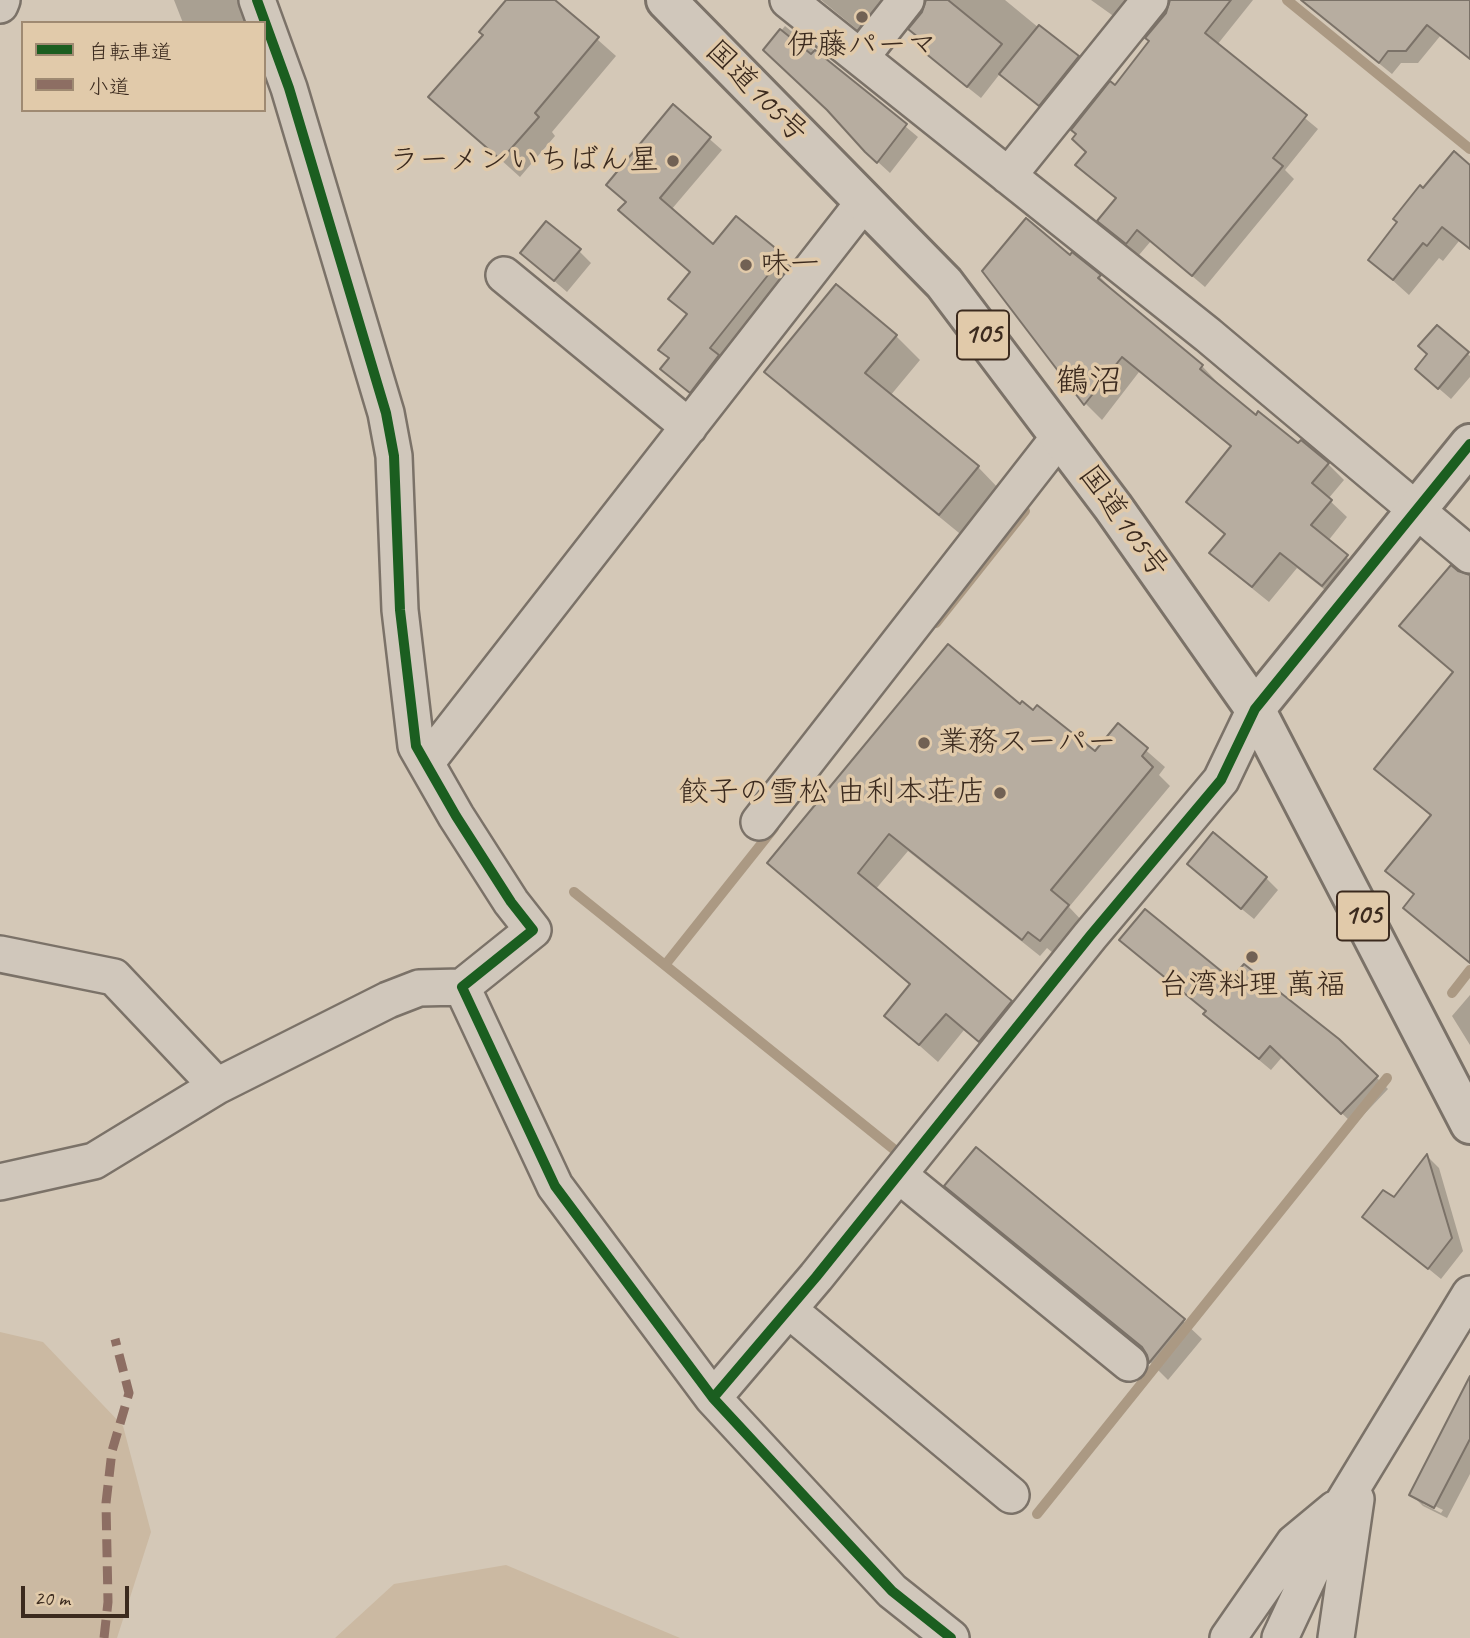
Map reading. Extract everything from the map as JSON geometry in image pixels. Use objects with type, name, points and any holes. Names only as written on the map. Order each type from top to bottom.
[{"type":"main road","name":"国道105号","points":[[666,0],[944,283],[1113,506],[1255,709],[1470,1124]]},
{"type":"main road","points":[[1255,709],[1470,444]]},
{"type":"street","points":[[0,5],[2,0]]},
{"type":"street","points":[[257,0],[265,21]]},
{"type":"street","points":[[788,0],[1208,335],[1470,555]]},
{"type":"street","points":[[861,57],[906,0]]},
{"type":"street","points":[[1008,176],[1150,0]]},
{"type":"street","points":[[0,1182],[94,1161],[217,1086],[388,1000],[419,988],[462,987],[533,930],[456,816],[416,746],[400,610],[394,456],[386,413],[289,88],[266,25]]},
{"type":"street","points":[[426,762],[864,202]]},
{"type":"street","points":[[505,275],[689,427]]},
{"type":"street","points":[[759,822],[1060,436]]},
{"type":"street","points":[[713,1398],[789,1310],[1090,936],[1221,780],[1255,709]]},
{"type":"street","points":[[0,954],[114,977],[217,1086]]},
{"type":"street","points":[[462,987],[555,1186],[713,1398],[892,1591],[951,1638]]},
{"type":"street","points":[[899,1175],[1129,1363]]},
{"type":"street","points":[[1280,1638],[1351,1489],[1470,1294]]},
{"type":"street","points":[[789,1310],[1012,1495]]},
{"type":"street","points":[[1228,1638],[1294,1544],[1351,1489]]},
{"type":"street","points":[[1336,1638],[1351,1489]]},
{"type":"shaded area","points":[[0,1332],[43,1342],[123,1426],[151,1532],[117,1638],[0,1638]]},
{"type":"shaded area","points":[[506,1565],[680,1638],[335,1638],[394,1584]]},
{"type":"building","points":[[506,0],[555,0],[599,37],[535,113],[539,117],[501,160],[428,97],[483,35],[479,32]]},
{"type":"building","points":[[926,0],[948,0],[1002,44],[967,87],[919,48],[924,42],[908,29],[922,12]]},
{"type":"building","points":[[1170,0],[1231,0],[1205,33],[1307,115],[1273,158],[1283,166],[1192,276],[1137,230],[1126,244],[1097,221],[1116,198],[1075,165],[1086,152],[1072,139],[1076,134],[1071,130],[1110,81],[1115,85],[1149,41],[1145,38],[1166,13]]},
{"type":"building","points":[[1301,0],[1470,0],[1470,59],[1427,25],[1406,51],[1388,51],[1379,63]]},
{"type":"building","points":[[1039,25],[1079,56],[1039,106],[999,74]]},
{"type":"building","points":[[780,29],[811,54],[815,50],[907,124],[877,163],[827,110],[763,50]]},
{"type":"building","points":[[673,104],[711,137],[660,198],[713,244],[736,216],[784,255],[710,348],[719,355],[690,393],[660,369],[669,358],[658,350],[687,314],[668,299],[690,272],[618,210],[626,202],[606,185]]},
{"type":"building","points":[[1454,151],[1470,165],[1470,249],[1442,227],[1427,246],[1423,243],[1393,280],[1368,260],[1397,222],[1393,219],[1420,185],[1423,188]]},
{"type":"building","points":[[1026,218],[1070,255],[1072,252],[1101,275],[1098,278],[1203,365],[1200,369],[1256,415],[1258,411],[1298,443],[1301,440],[1329,463],[1312,483],[1332,500],[1311,525],[1348,555],[1322,586],[1280,553],[1252,587],[1209,553],[1225,534],[1186,502],[1231,446],[1122,357],[1084,405],[982,271]]},
{"type":"building","points":[[546,221],[581,249],[554,281],[520,253]]},
{"type":"building","points":[[836,284],[897,335],[865,373],[979,466],[939,515],[764,372]]},
{"type":"building","points":[[1437,325],[1469,352],[1438,389],[1415,369],[1427,354],[1418,346]]},
{"type":"building","points":[[1451,565],[1470,575],[1470,963],[1403,908],[1414,894],[1385,871],[1431,815],[1374,769],[1453,672],[1399,626]]},
{"type":"building","points":[[948,644],[1020,704],[1022,701],[1033,710],[1037,705],[1095,751],[1118,723],[1148,748],[1142,756],[1153,767],[1051,890],[1069,905],[1040,941],[1028,932],[1022,940],[889,834],[858,873],[1012,1001],[979,1042],[946,1014],[919,1045],[884,1016],[910,984],[767,863]]},
{"type":"building","points":[[1213,832],[1267,877],[1241,909],[1187,864]]},
{"type":"building","points":[[1145,909],[1231,979],[1244,964],[1339,1039],[1378,1076],[1341,1114],[1270,1046],[1259,1059],[1203,1014],[1206,1011],[1119,940]]},
{"type":"building","points":[[976,1147],[1185,1319],[1149,1363],[1142,1347],[944,1186]]},
{"type":"building","points":[[1427,1154],[1452,1238],[1428,1269],[1362,1217],[1383,1190],[1394,1197]]},
{"type":"building","points":[[1470,1376],[1470,1439],[1434,1508],[1409,1495]]},
{"type":"waterway","points":[[1287,0],[1470,149]]},
{"type":"waterway","points":[[936,623],[1025,511]]},
{"type":"waterway","points":[[665,965],[774,828]]},
{"type":"waterway","points":[[574,892],[896,1151]]},
{"type":"waterway","points":[[1452,993],[1470,970]]},
{"type":"waterway","points":[[1037,1514],[1387,1078]]},
{"type":"marked path","points":[[104,1638],[108,1602],[106,1503],[112,1451],[129,1393],[115,1339]]},
{"type":"cycle path","points":[[257,0],[265,21]]},
{"type":"cycle path","points":[[266,25],[289,88],[386,413],[394,456],[400,610],[416,746],[456,816],[511,902],[533,930],[462,987],[555,1186],[713,1398],[892,1591],[951,1638]]},
{"type":"cycle path","points":[[713,1398],[816,1277],[1090,936],[1221,780],[1255,709],[1470,444]]},
{"type":"place","name":"伊藤パーマ","points":[[862,17]]},
{"type":"place","name":"ラーメンいちばん星","points":[[673,161]]},
{"type":"place","name":"味一","points":[[746,265]]},
{"type":"place","name":"業務スーパー","points":[[924,743]]},
{"type":"place","name":"餃子の雪松 由利本荘店","points":[[1000,793]]},
{"type":"place","name":"台湾料理 萬福","points":[[1252,957]]},
{"type":"district","name":"鶴沼","points":[[1089,382]]}]
